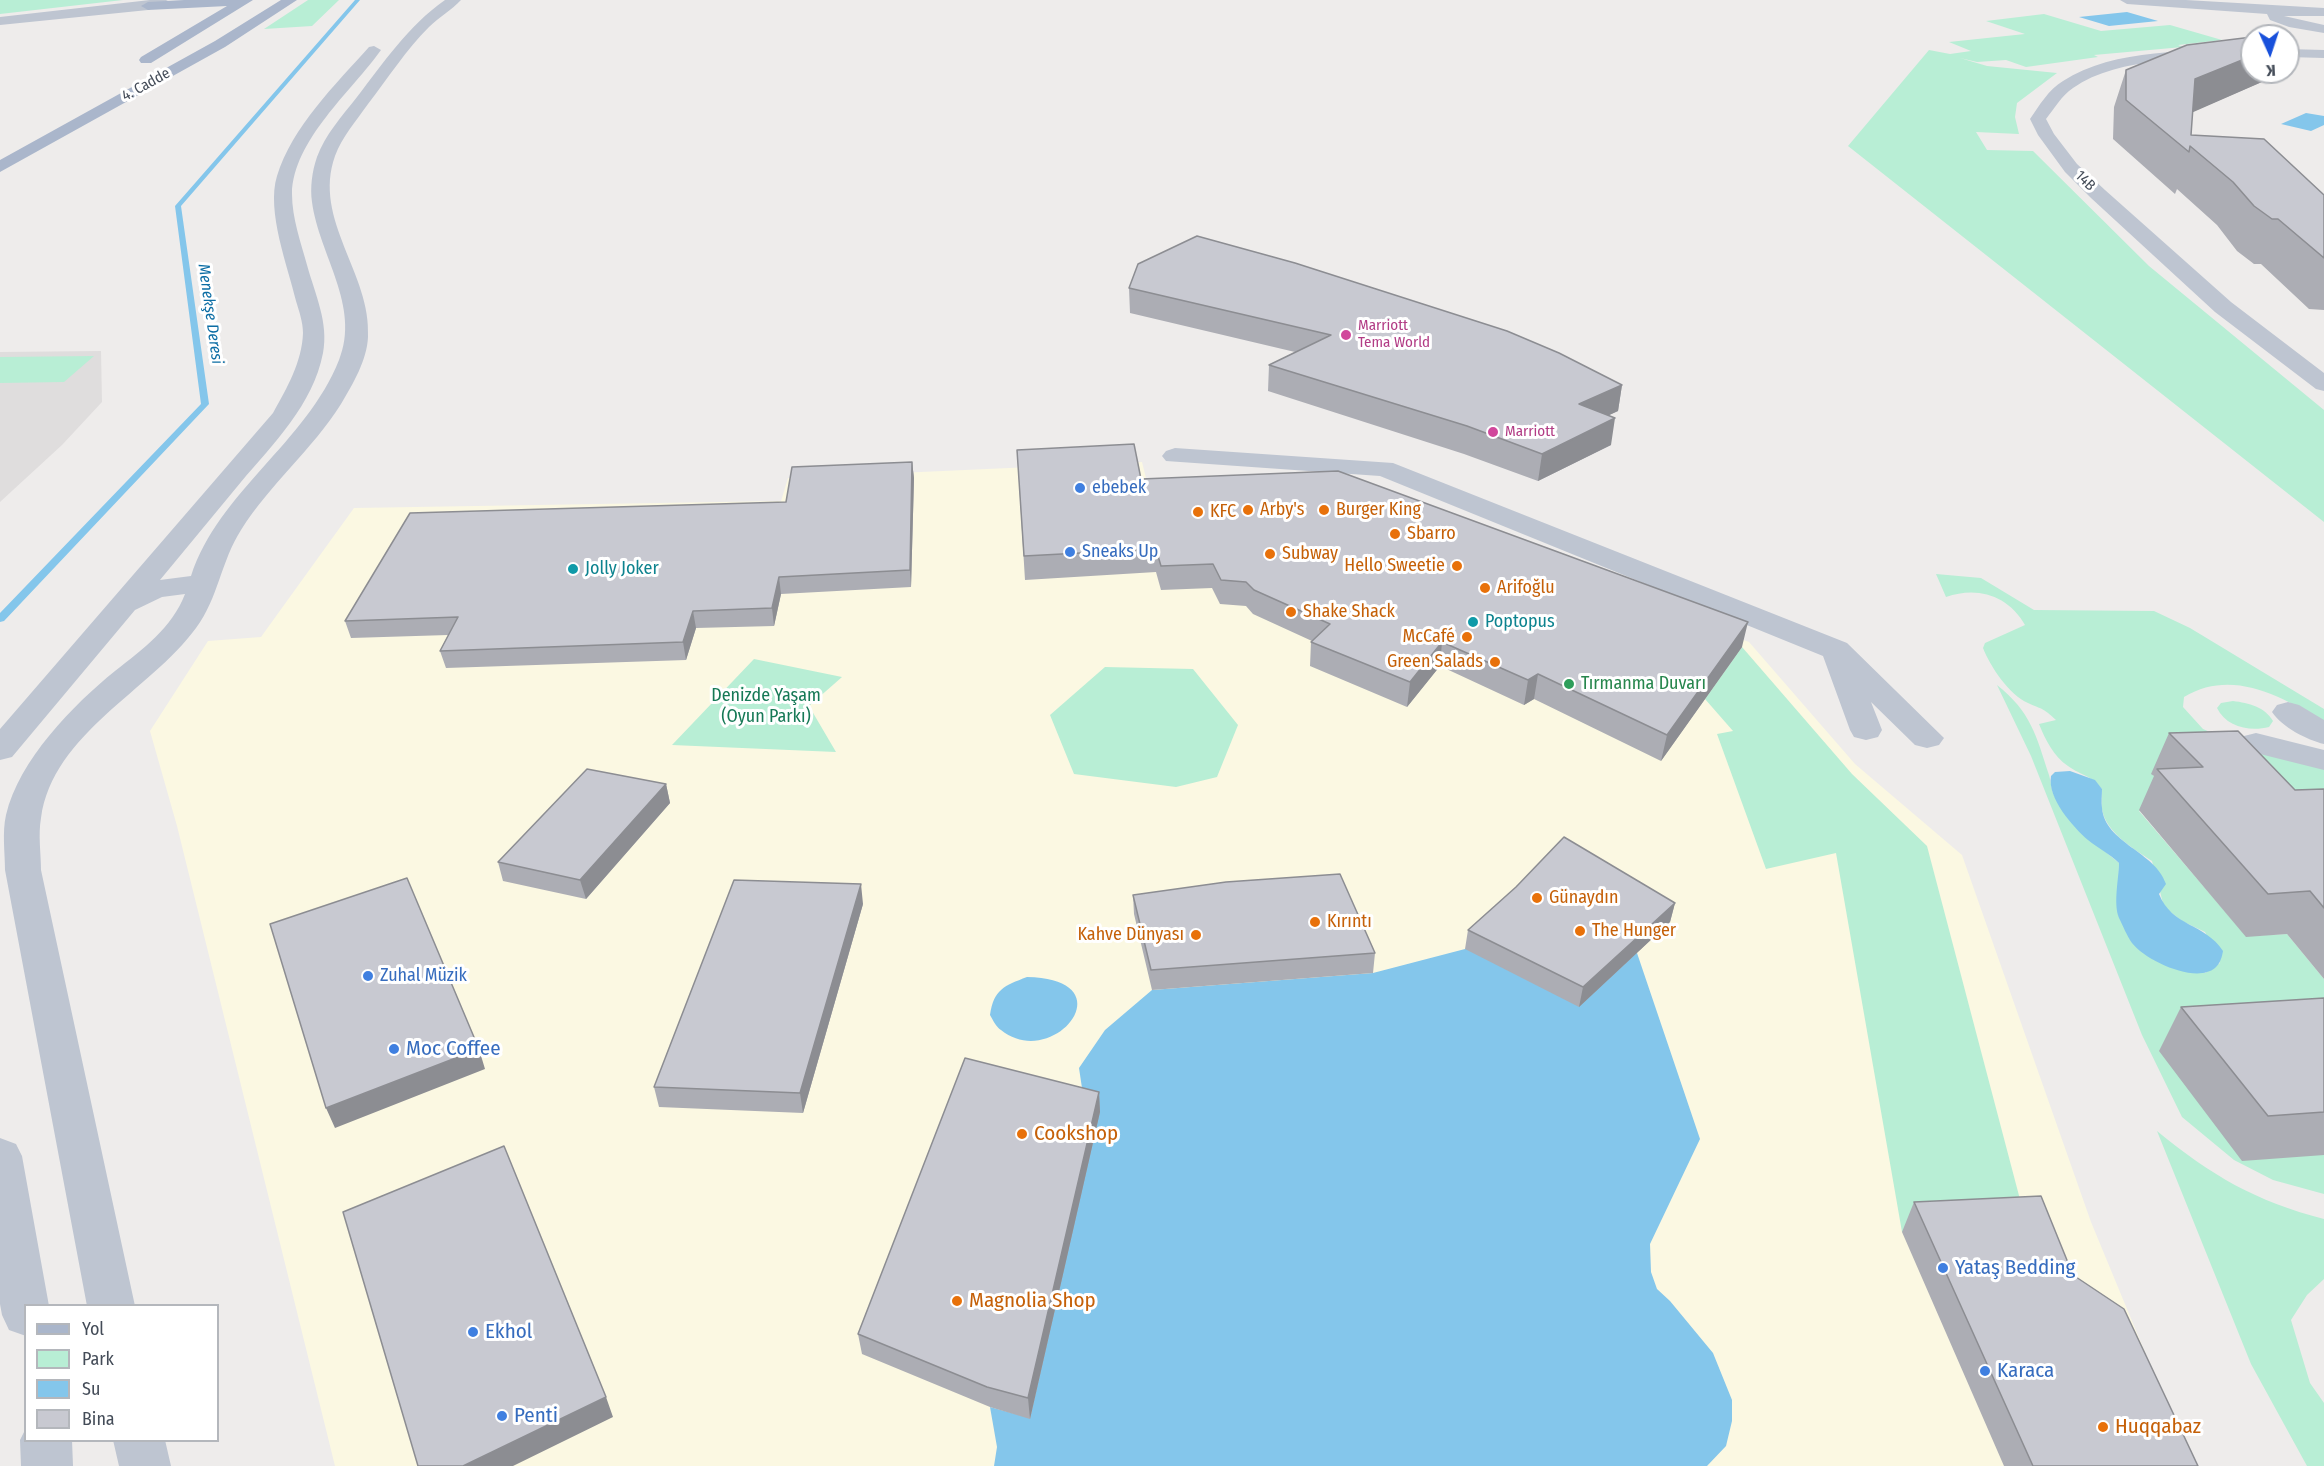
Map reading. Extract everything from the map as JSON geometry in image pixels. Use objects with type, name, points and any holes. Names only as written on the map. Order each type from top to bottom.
[{"type":"main road","points":[[157,4],[187,0]]},
{"type":"main road","name":"4. Cadde","points":[[134,67],[246,0]]},
{"type":"main road","points":[[157,4],[251,0]]},
{"type":"main road","points":[[200,55],[201,48],[206,41],[264,4],[266,0]]},
{"type":"main road","name":"4. Cadde","points":[[0,166],[200,55],[290,0]]},
{"type":"main road","points":[[157,4],[188,10],[198,16],[160,51]]},
{"type":"street","points":[[0,750],[283,416],[305,376],[314,352],[314,330],[283,194],[287,170],[299,145],[345,85],[393,27],[424,0]]},
{"type":"street","points":[[111,1304],[23,870],[23,818],[32,789],[55,753],[117,686],[154,654],[189,618],[196,605],[201,584],[216,548],[235,519],[325,408],[340,383],[353,355],[357,335],[354,313],[321,202],[323,164],[329,148],[412,35],[454,0]]},
{"type":"street","points":[[2122,0],[2281,14],[2324,12]]},
{"type":"street","points":[[2127,0],[2281,14],[2297,24]]},
{"type":"street","points":[[0,21],[157,4]]},
{"type":"street","points":[[2300,26],[2324,29]]},
{"type":"street","points":[[2300,26],[2312,29],[2324,38]]},
{"type":"street","points":[[2300,53],[2324,54]]},
{"type":"street","name":"14B","points":[[2240,54],[2123,63],[2089,74],[2066,85],[2038,119],[2046,135],[2071,168],[2102,197],[2223,307],[2324,384]]},
{"type":"street","points":[[1175,456],[1384,468],[1836,650],[1927,738]]},
{"type":"street","points":[[120,608],[144,592],[157,588],[201,584]]},
{"type":"street","points":[[89,644],[86,652],[87,658],[92,661],[123,662],[154,654]]},
{"type":"street","points":[[1836,650],[1866,729]]},
{"type":"street","points":[[2288,712],[2324,734]]},
{"type":"street","points":[[2256,742],[2324,760]]},
{"type":"street","points":[[0,1156],[24,1304]]},
{"type":"street","points":[[45,1442],[47,1466]]},
{"type":"street","points":[[139,1442],[145,1466]]},
{"type":"shaded area","points":[[101,351],[102,402],[62,445],[0,502],[0,352]]},
{"type":"shaded area","points":[[1142,462],[1150,494],[1343,488],[1749,642],[1855,764],[1962,855],[2091,1222],[2192,1466],[335,1466],[177,826],[150,731],[208,641],[261,637],[354,508],[781,501],[788,478]]},
{"type":"green space","points":[[0,0],[123,0],[0,14]]},
{"type":"green space","points":[[308,0],[339,0],[312,26],[264,29]]},
{"type":"green space","points":[[2044,14],[2101,31],[2170,25],[2222,40],[2178,45],[2183,47],[2094,55],[2098,57],[2026,67],[2006,60],[1977,62],[1960,58],[1987,66],[2057,73],[2017,103],[2015,117],[2019,134],[1976,132],[1987,150],[2033,151],[2149,266],[2324,410],[2324,522],[1848,146],[1929,50],[1950,54],[1971,51],[1949,42],[2025,34],[1986,21]]},
{"type":"green space","points":[[94,356],[64,382],[0,383],[0,357]]},
{"type":"green space","points":[[1936,574],[1981,578],[2034,610],[2154,611],[2190,628],[2324,709],[2324,722],[2273,695],[2238,685],[2220,685],[2202,689],[2184,697],[2183,707],[2203,729],[2247,748],[2324,769],[2324,831],[2152,774],[2184,808],[2139,811],[2246,936],[2287,934],[2324,979],[2324,1194],[2273,1180],[2234,1160],[2182,1117],[2142,1035],[2031,756],[1997,685],[2018,705],[2031,725],[2059,805],[2082,832],[2119,863],[2118,915],[2205,973],[2220,963],[2205,932],[2182,921],[2164,907],[2152,861],[2122,840],[2109,826],[2102,807],[2102,789],[2090,778],[2058,758],[2039,724],[2056,720],[2045,711],[2014,694],[1990,663],[1983,648],[1985,643],[2025,625],[2018,615],[2001,600],[1980,593],[1946,597]]},
{"type":"green space","points":[[1742,647],[1852,774],[1927,846],[2027,1226],[1902,1232],[1836,853],[1766,869],[1717,734],[1733,731],[1705,699]]},
{"type":"green space","name":"Denizde Yaşam (Oyun Parkı)","points":[[754,659],[842,677],[809,706],[836,752],[672,745]]},
{"type":"green space","points":[[1105,667],[1193,669],[1238,725],[1217,777],[1176,787],[1074,774],[1050,715]]},
{"type":"green space","points":[[2233,701],[2256,706],[2266,712],[2273,721],[2269,727],[2254,729],[2232,724],[2217,708],[2221,703]]},
{"type":"green space","points":[[2157,1131],[2197,1161],[2235,1185],[2277,1204],[2324,1219],[2324,1279],[2307,1295],[2291,1320],[2310,1383],[2324,1403],[2324,1466],[2307,1466],[2251,1364]]},
{"type":"water","points":[[2127,12],[2158,21],[2109,26],[2079,17]]},
{"type":"water","points":[[2306,113],[2324,116],[2324,125],[2311,131],[2281,124]]},
{"type":"water","points":[[2070,771],[2095,780],[2102,789],[2105,820],[2121,839],[2161,873],[2166,884],[2159,894],[2165,905],[2180,919],[2216,942],[2223,951],[2215,968],[2207,972],[2184,972],[2148,957],[2132,943],[2117,912],[2119,863],[2075,828],[2062,811],[2053,793],[2051,776],[2055,772]]},
{"type":"water","points":[[1465,949],[1637,953],[1700,1139],[1650,1244],[1651,1272],[1657,1289],[1670,1301],[1713,1353],[1732,1400],[1732,1421],[1726,1446],[1707,1466],[994,1466],[997,1447],[990,1407],[1030,1418],[1099,1112],[1085,1108],[1079,1068],[1105,1030],[1152,990],[1373,973]]},
{"type":"water","points":[[1027,977],[1057,982],[1073,992],[1077,1006],[1072,1020],[1059,1032],[1041,1040],[1021,1040],[999,1029],[990,1015],[997,994],[1012,983]]},
{"type":"building","points":[[2240,38],[2240,61],[2195,79],[2191,135],[2264,139],[2324,195],[2324,258],[2278,219],[2272,219],[2254,206],[2233,182],[2190,146],[2189,152],[2126,100],[2126,70],[2187,45]]},
{"type":"building","points":[[1197,236],[1295,263],[1507,331],[1559,353],[1622,385],[1579,404],[1615,418],[1542,454],[1467,426],[1269,365],[1331,335],[1129,288],[1138,264]]},
{"type":"building","name":"Poptopus","points":[[1134,444],[1141,479],[1338,471],[1748,622],[1667,735],[1538,674],[1528,680],[1442,642],[1410,682],[1311,642],[1330,624],[1254,590],[1246,582],[1221,580],[1213,564],[1161,566],[1156,549],[1024,556],[1017,450]]},
{"type":"building","points":[[912,462],[910,570],[779,577],[772,608],[693,611],[683,642],[440,651],[458,617],[345,621],[410,513],[786,502],[792,467]]},
{"type":"building","points":[[2238,731],[2295,790],[2324,789],[2324,908],[2310,891],[2268,894],[2157,769],[2203,767],[2169,733]]},
{"type":"building","points":[[587,769],[666,784],[580,880],[498,862]]},
{"type":"building","points":[[1564,837],[1675,903],[1583,987],[1468,930],[1516,887]]},
{"type":"building","points":[[1340,874],[1375,953],[1151,970],[1133,895],[1226,882]]},
{"type":"building","points":[[407,878],[479,1049],[326,1108],[270,924]]},
{"type":"building","points":[[734,880],[861,884],[800,1093],[654,1087]]},
{"type":"building","points":[[2324,998],[2324,1112],[2268,1116],[2181,1007]]},
{"type":"building","points":[[965,1058],[1099,1092],[1028,1398],[987,1387],[858,1334]]},
{"type":"building","points":[[504,1146],[606,1397],[463,1466],[418,1466],[343,1212]]},
{"type":"building","points":[[2041,1196],[2073,1275],[2124,1309],[2198,1466],[2033,1466],[1914,1202]]},
{"type":"waterway","name":"Menekşe Deresi","points":[[0,619],[205,404],[178,206],[358,0]]},
{"type":"place","name":"Marriott Tema World","points":[[1346,335]]},
{"type":"place","name":"Marriott","points":[[1493,432]]},
{"type":"place","name":"ebebek","points":[[1080,488]]},
{"type":"place","name":"Arby's","points":[[1248,510]]},
{"type":"place","name":"Burger King","points":[[1324,510]]},
{"type":"place","name":"KFC","points":[[1198,512]]},
{"type":"place","name":"Sbarro","points":[[1395,534]]},
{"type":"place","name":"Sneaks Up","points":[[1070,552]]},
{"type":"place","name":"Subway","points":[[1270,554]]},
{"type":"place","name":"Hello Sweetie","points":[[1457,566]]},
{"type":"place","name":"Jolly Joker","points":[[573,569]]},
{"type":"place","name":"Arifoğlu","points":[[1485,588]]},
{"type":"place","name":"Shake Shack","points":[[1291,612]]},
{"type":"place","name":"Poptopus","points":[[1473,622]]},
{"type":"place","name":"McCafé","points":[[1467,637]]},
{"type":"place","name":"Green Salads","points":[[1495,662]]},
{"type":"place","name":"Tırmanma Duvarı","points":[[1569,684]]},
{"type":"place","name":"Günaydın","points":[[1537,898]]},
{"type":"place","name":"Kırıntı","points":[[1315,922]]},
{"type":"place","name":"The Hunger","points":[[1580,931]]},
{"type":"place","name":"Kahve Dünyası","points":[[1196,935]]},
{"type":"place","name":"Zuhal Müzik","points":[[368,976]]},
{"type":"place","name":"Moc Coffee","points":[[394,1049]]},
{"type":"place","name":"Cookshop","points":[[1022,1134]]},
{"type":"place","name":"Yataş Bedding","points":[[1943,1268]]},
{"type":"place","name":"Magnolia Shop","points":[[957,1301]]},
{"type":"place","name":"Ekhol","points":[[473,1332]]},
{"type":"place","name":"Karaca","points":[[1985,1371]]},
{"type":"place","name":"Penti","points":[[502,1416]]},
{"type":"place","name":"Huqqabaz","points":[[2103,1427]]}]
